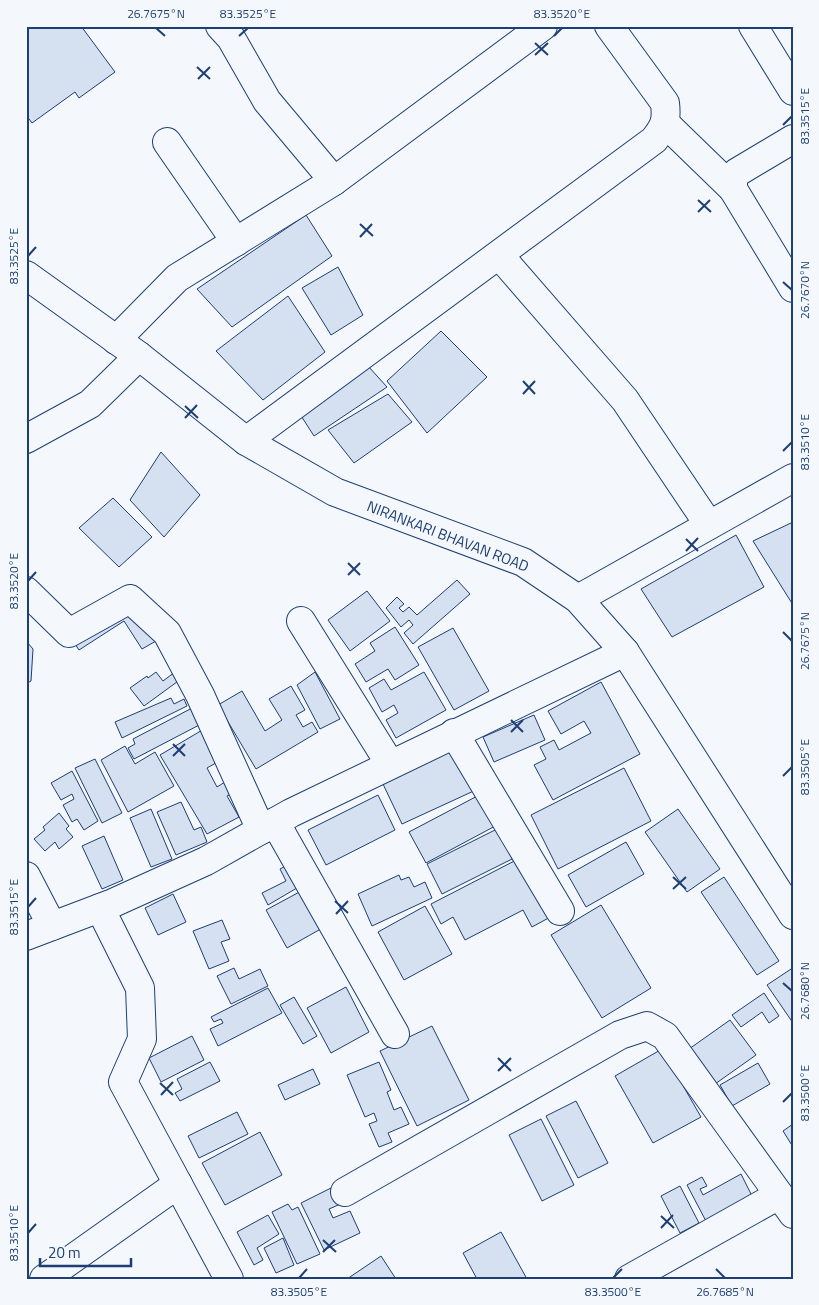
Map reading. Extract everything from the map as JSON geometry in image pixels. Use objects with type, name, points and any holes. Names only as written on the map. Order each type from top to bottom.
[{"type":"street","points":[[220,26],[231,38],[267,101],[334,181]]},
{"type":"street","points":[[246,441],[654,140],[665,123],[664,103],[609,26]]},
{"type":"street","points":[[753,26],[793,91]]},
{"type":"street","points":[[116,340],[177,278],[334,181],[535,28]]},
{"type":"street","points":[[665,123],[732,189],[793,288]]},
{"type":"street","points":[[732,189],[736,173],[793,139]]},
{"type":"street","points":[[167,142],[236,242]]},
{"type":"street","points":[[499,255],[625,400],[709,525]]},
{"type":"street","name":"NIRANKARI BHAVAN ROAD","points":[[26,275],[139,356],[246,441],[335,492],[523,562],[578,599],[625,652],[790,905]]},
{"type":"street","points":[[26,439],[90,404],[139,356]]},
{"type":"street","points":[[578,599],[793,478]]},
{"type":"street","points":[[26,591],[69,633],[130,599],[167,632],[268,826],[395,1034]]},
{"type":"street","points":[[301,621],[390,764]]},
{"type":"street","points":[[26,936],[100,908],[206,861],[268,826],[390,764],[625,652]]},
{"type":"street","points":[[454,733],[560,911]]},
{"type":"street","points":[[26,876],[52,926]]},
{"type":"street","points":[[100,908],[140,988],[142,1040],[123,1082],[229,1279]]},
{"type":"street","points":[[345,1192],[620,1035],[647,1026],[665,1036],[786,1205],[629,1279]]},
{"type":"street","points":[[44,1279],[178,1184]]},
{"type":"building","points":[[30,26],[81,26],[115,72],[79,98],[75,92],[32,123],[26,115],[26,29]]},
{"type":"building","points":[[306,215],[332,256],[232,327],[197,289]]},
{"type":"building","points":[[338,267],[363,315],[331,335],[302,288]]},
{"type":"building","points":[[288,296],[325,352],[263,400],[216,351]]},
{"type":"building","points":[[441,331],[487,377],[427,433],[387,381]]},
{"type":"building","points":[[368,366],[387,387],[314,436],[298,411]]},
{"type":"building","points":[[388,394],[412,422],[354,463],[328,430]]},
{"type":"building","points":[[161,452],[200,495],[164,537],[130,500]]},
{"type":"building","points":[[113,498],[152,537],[119,567],[79,528]]},
{"type":"building","points":[[791,523],[793,526],[793,605],[753,541]]},
{"type":"building","points":[[736,535],[764,587],[672,637],[641,589]]},
{"type":"building","points":[[457,580],[470,594],[413,644],[404,633],[413,625],[409,620],[401,627],[386,608],[397,597],[404,604],[399,608],[403,612],[409,607],[417,615]]},
{"type":"building","points":[[367,591],[390,621],[350,651],[328,620]]},
{"type":"building","points":[[129,601],[156,641],[142,649],[124,621],[79,650],[71,638]]},
{"type":"building","points":[[395,627],[419,665],[395,680],[388,669],[366,682],[355,664],[375,651],[370,643]]},
{"type":"building","points":[[453,628],[489,691],[454,710],[418,647]]},
{"type":"building","points":[[26,641],[33,649],[31,681],[26,684]]},
{"type":"building","points":[[156,672],[163,681],[175,672],[181,679],[144,706],[130,688]]},
{"type":"building","points":[[315,672],[340,719],[320,729],[297,685]]},
{"type":"building","points":[[424,672],[446,710],[396,738],[386,720],[398,713],[394,705],[382,712],[369,688],[384,679],[391,690]]},
{"type":"building","points":[[601,682],[640,754],[553,800],[534,765],[546,759],[540,747],[554,740],[559,750],[591,733],[584,721],[561,734],[548,711]]},
{"type":"building","points":[[291,686],[305,710],[296,715],[303,727],[312,722],[318,732],[256,769],[218,705],[242,691],[265,731],[282,720],[269,699]]},
{"type":"building","points":[[171,698],[174,704],[184,699],[187,706],[122,738],[115,722]]},
{"type":"building","points":[[194,707],[203,723],[134,759],[128,748],[135,744],[133,739]]},
{"type":"building","points":[[534,715],[545,740],[494,762],[483,737]]},
{"type":"building","points":[[204,729],[221,760],[207,768],[217,787],[233,777],[240,789],[227,796],[239,817],[207,834],[160,755]]},
{"type":"building","points":[[125,746],[135,764],[155,752],[174,786],[128,812],[101,760]]},
{"type":"building","points":[[458,747],[478,789],[402,824],[383,784]]},
{"type":"building","points":[[95,759],[122,813],[102,823],[75,768]]},
{"type":"building","points":[[624,768],[651,821],[558,869],[531,815]]},
{"type":"building","points":[[72,771],[98,821],[84,830],[77,819],[72,822],[63,805],[74,799],[72,794],[61,800],[51,783]]},
{"type":"building","points":[[483,793],[499,824],[426,863],[409,832]]},
{"type":"building","points":[[378,795],[395,830],[326,865],[308,830]]},
{"type":"building","points":[[181,802],[194,830],[201,827],[207,842],[176,855],[157,812]]},
{"type":"building","points":[[151,809],[172,859],[151,867],[130,818]]},
{"type":"building","points":[[678,809],[720,869],[687,892],[645,832]]},
{"type":"building","points":[[59,813],[69,826],[66,829],[73,837],[59,849],[55,842],[45,851],[34,839],[45,830],[43,827]]},
{"type":"building","points":[[503,826],[518,856],[442,894],[427,864]]},
{"type":"building","points":[[104,836],[123,880],[102,889],[82,846]]},
{"type":"building","points":[[626,842],[644,874],[586,907],[568,875]]},
{"type":"building","points":[[524,856],[554,915],[532,927],[523,910],[465,940],[453,917],[441,924],[431,904]]},
{"type":"building","points":[[291,863],[302,885],[268,905],[262,893],[286,881],[280,869]]},
{"type":"building","points":[[399,875],[401,880],[409,877],[414,887],[425,882],[432,898],[372,926],[358,894]]},
{"type":"building","points":[[724,877],[779,961],[757,975],[701,892]]},
{"type":"building","points":[[305,889],[326,926],[287,948],[266,910]]},
{"type":"building","points":[[173,894],[186,922],[158,935],[145,908]]},
{"type":"building","points":[[601,905],[651,988],[602,1018],[551,935]]},
{"type":"building","points":[[425,906],[452,954],[404,980],[378,932]]},
{"type":"building","points":[[222,920],[230,939],[221,942],[229,961],[209,969],[193,931]]},
{"type":"building","points":[[234,968],[239,979],[260,969],[268,986],[231,1004],[217,976]]},
{"type":"building","points":[[791,969],[793,973],[793,1023],[767,985]]},
{"type":"building","points":[[346,987],[369,1032],[331,1053],[307,1008]]},
{"type":"building","points":[[268,988],[282,1013],[218,1046],[210,1029],[223,1023],[221,1019],[214,1022],[211,1017]]},
{"type":"building","points":[[764,993],[779,1016],[769,1023],[762,1012],[741,1027],[732,1015]]},
{"type":"building","points":[[294,997],[317,1036],[303,1044],[280,1005]]},
{"type":"building","points":[[730,1020],[756,1055],[715,1084],[689,1049]]},
{"type":"building","points":[[432,1026],[469,1100],[417,1126],[380,1051]]},
{"type":"building","points":[[192,1036],[204,1060],[161,1082],[149,1058]]},
{"type":"building","points":[[662,1049],[701,1117],[653,1143],[615,1076]]},
{"type":"building","points":[[210,1062],[220,1081],[180,1101],[175,1093],[182,1089],[177,1079]]},
{"type":"building","points":[[379,1062],[391,1090],[387,1092],[394,1110],[401,1107],[409,1124],[388,1133],[392,1142],[379,1147],[369,1124],[377,1121],[374,1113],[365,1117],[347,1075]]},
{"type":"building","points":[[758,1063],[770,1084],[732,1106],[720,1085]]},
{"type":"building","points":[[313,1069],[320,1084],[285,1100],[278,1085]]},
{"type":"building","points":[[576,1101],[608,1163],[578,1178],[546,1116]]},
{"type":"building","points":[[237,1112],[248,1134],[199,1158],[188,1136]]},
{"type":"building","points":[[541,1119],[574,1185],[542,1201],[509,1135]]},
{"type":"building","points":[[793,1124],[793,1147],[783,1131]]},
{"type":"building","points":[[260,1132],[282,1175],[225,1205],[202,1163]]},
{"type":"building","points":[[741,1174],[753,1198],[707,1223],[687,1185],[702,1177],[707,1186],[700,1189],[703,1195]]},
{"type":"building","points":[[337,1185],[345,1202],[329,1209],[333,1218],[350,1211],[360,1233],[324,1250],[301,1203]]},
{"type":"building","points":[[680,1186],[699,1223],[680,1233],[661,1196]]},
{"type":"building","points":[[288,1204],[292,1210],[298,1207],[320,1254],[297,1264],[272,1212]]},
{"type":"building","points":[[268,1215],[279,1234],[257,1248],[263,1260],[254,1265],[237,1232]]},
{"type":"building","points":[[501,1232],[527,1279],[477,1279],[463,1253]]},
{"type":"building","points":[[283,1238],[294,1265],[276,1273],[264,1248]]},
{"type":"building","points":[[381,1256],[396,1279],[347,1279]]}]
